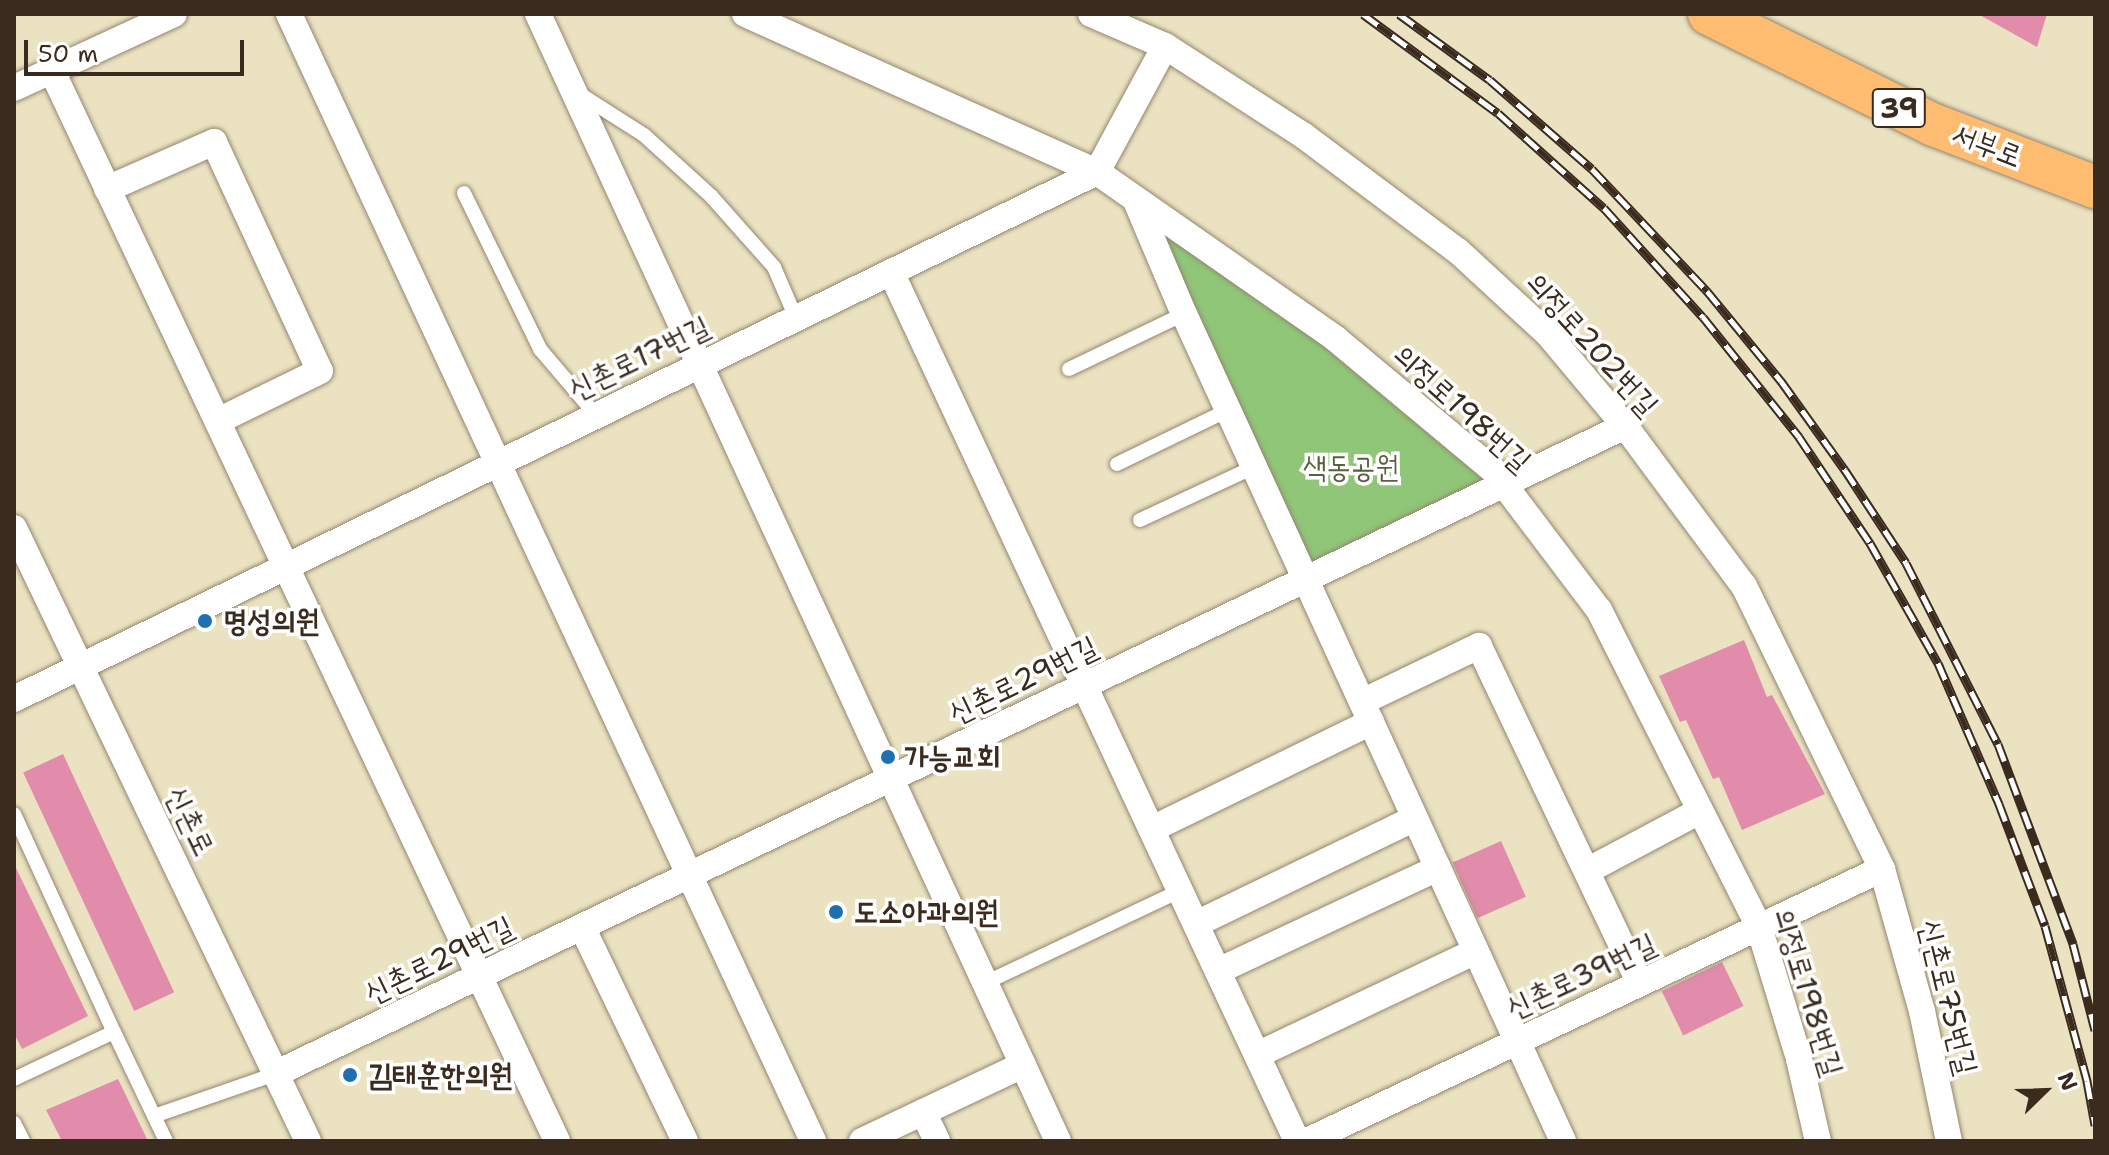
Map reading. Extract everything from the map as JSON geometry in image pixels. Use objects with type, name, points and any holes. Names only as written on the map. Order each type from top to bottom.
[{"type":"main road","name":"서부로","points":[[1709,14],[1934,125],[2095,187]]},
{"type":"street","points":[[14,88],[172,14]]},
{"type":"street","points":[[289,14],[813,1141]]},
{"type":"street","points":[[538,14],[1058,1141]]},
{"type":"street","name":"의정로198번길","points":[[745,14],[1097,172],[1336,339],[1459,440],[1504,485],[1599,610],[1759,927],[1799,1059],[1818,1141]]},
{"type":"street","name":"의정로202번길","points":[[1091,14],[1165,46],[1304,136],[1458,251],[1548,334],[1625,426],[1744,586],[1882,869]]},
{"type":"street","points":[[1097,172],[1165,46]]},
{"type":"street","points":[[52,71],[557,1141]]},
{"type":"street","points":[[107,189],[214,142],[320,371],[218,421]]},
{"type":"street","name":"신촌로17번길","points":[[14,699],[1097,172]]},
{"type":"street","points":[[1136,201],[1184,314],[1563,1141]]},
{"type":"street","points":[[891,272],[1297,1141]]},
{"type":"street","name":"신촌로29번길","points":[[275,1074],[1625,426]]},
{"type":"street","name":"신촌로","points":[[14,528],[308,1141]]},
{"type":"street","points":[[1152,829],[1366,712],[1479,646],[1640,983]]},
{"type":"street","points":[[1587,871],[1700,811]]},
{"type":"street","points":[[1196,924],[1415,818]]},
{"type":"street","points":[[1218,971],[1438,868]]},
{"type":"street","name":"신촌로39번길","points":[[1307,1141],[1882,869]]},
{"type":"street","name":"신촌로75번길","points":[[1882,869],[1922,1011],[1949,1141]]},
{"type":"street","points":[[582,927],[685,1141]]},
{"type":"street","points":[[1257,1055],[1476,951]]},
{"type":"street","points":[[862,1141],[1023,1065]]},
{"type":"street","points":[[923,1112],[937,1141]]},
{"type":"lane","points":[[573,90],[644,135],[711,196],[774,267],[796,318]]},
{"type":"lane","points":[[464,193],[540,349],[596,415]]},
{"type":"lane","points":[[1069,369],[1184,314]]},
{"type":"lane","points":[[1117,464],[1228,410]]},
{"type":"lane","points":[[1140,520],[1254,467]]},
{"type":"lane","points":[[14,814],[166,1141]]},
{"type":"lane","points":[[985,983],[1180,891]]},
{"type":"lane","points":[[14,1079],[114,1032]]},
{"type":"lane","points":[[154,1116],[275,1074]]},
{"type":"lane","points":[[14,1123],[23,1141]]},
{"type":"green space","name":"색동공원","points":[[1156,230],[1278,311],[1402,407],[1481,474],[1490,488],[1311,568]]},
{"type":"building","points":[[1978,14],[2047,14],[2037,47]]},
{"type":"building","points":[[1744,640],[1767,697],[1772,695],[1825,794],[1742,830],[1719,777],[1713,779],[1686,720],[1680,722],[1659,676]]},
{"type":"building","points":[[63,754],[174,992],[134,1011],[23,773]]},
{"type":"building","points":[[1501,841],[1526,897],[1477,918],[1453,863]]},
{"type":"building","points":[[14,864],[88,1016],[22,1049],[14,1033]]},
{"type":"building","points":[[1722,962],[1743,1006],[1683,1035],[1662,991]]},
{"type":"building","points":[[118,1079],[148,1141],[62,1141],[46,1110]]},
{"type":"railway","points":[[1363,14],[1498,113],[1604,208],[1703,317],[1799,437],[1870,543],[1938,663],[1999,804],[2045,926],[2087,1081],[2095,1125]]},
{"type":"railway","points":[[1399,14],[1490,80],[1592,169],[1707,291],[1781,381],[1845,470],[1906,563],[1998,744],[2073,944],[2095,1030]]},
{"type":"place","name":"명성의원","points":[[205,621]]},
{"type":"place","name":"가능교회","points":[[888,757]]},
{"type":"place","name":"도소아과의원","points":[[836,912]]},
{"type":"place","name":"김태훈한의원","points":[[350,1075]]}]
